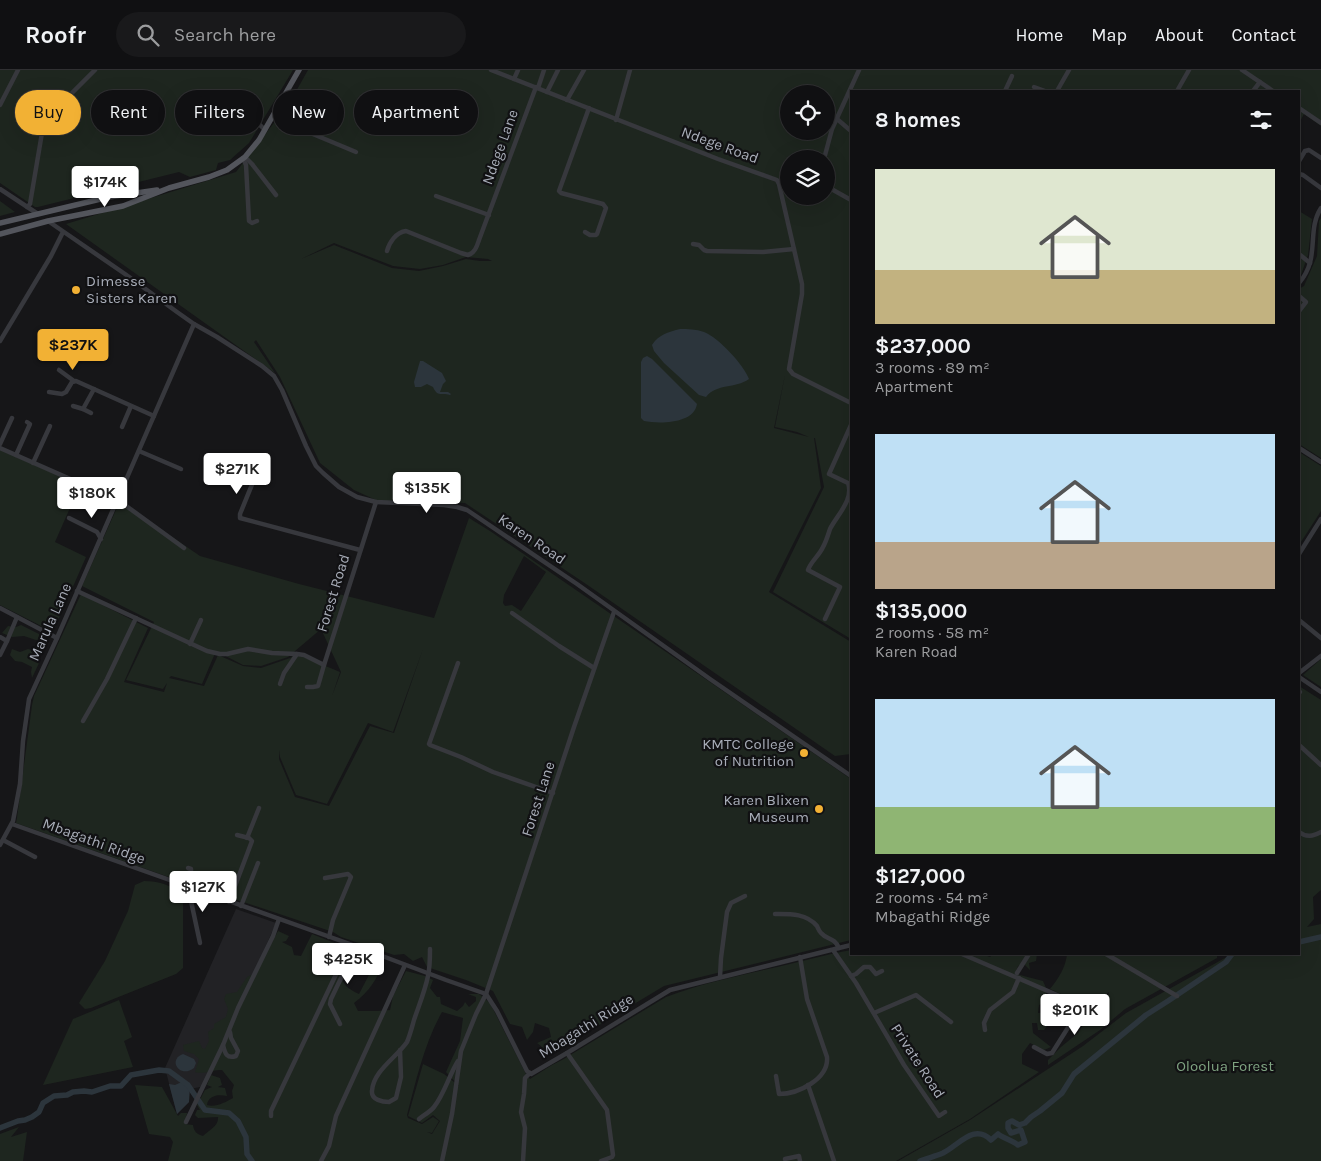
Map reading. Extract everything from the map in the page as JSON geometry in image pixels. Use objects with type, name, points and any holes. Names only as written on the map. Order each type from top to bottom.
[{"type":"main road","points":[[0,234],[123,206],[169,188],[209,177],[232,167],[244,157],[265,130],[299,70]]},
{"type":"main road","points":[[0,223],[109,197],[169,188]]},
{"type":"main road","points":[[109,197],[113,204],[111,208]]},
{"type":"street","points":[[0,104],[18,70]]},
{"type":"street","points":[[27,207],[30,204],[44,120],[95,70]]},
{"type":"street","name":"Ndege Road","points":[[492,70],[718,159],[775,178],[780,190]]},
{"type":"street","points":[[514,79],[518,70]]},
{"type":"street","name":"Ndege Lane","points":[[387,251],[389,243],[400,232],[406,231],[461,254],[470,255],[476,249],[544,70]]},
{"type":"street","points":[[547,92],[558,70]]},
{"type":"street","points":[[567,100],[584,70]]},
{"type":"street","points":[[616,120],[630,70]]},
{"type":"street","points":[[826,150],[832,129],[859,70]]},
{"type":"street","points":[[1058,90],[1069,70]]},
{"type":"street","points":[[1177,90],[1189,70]]},
{"type":"street","points":[[1242,70],[1272,90]]},
{"type":"street","points":[[1005,90],[1012,76]]},
{"type":"street","points":[[1254,90],[1260,82]]},
{"type":"street","points":[[1034,87],[1042,90]]},
{"type":"street","points":[[585,232],[590,235],[597,234],[606,208],[603,204],[559,191],[589,108]]},
{"type":"street","points":[[1300,109],[1321,123]]},
{"type":"street","points":[[272,117],[356,152]]},
{"type":"street","points":[[837,119],[850,130]]},
{"type":"street","points":[[1300,159],[1305,151],[1309,150],[1321,158]]},
{"type":"street","points":[[244,157],[252,164],[276,195]]},
{"type":"street","points":[[244,157],[249,220],[252,223],[257,221]]},
{"type":"street","points":[[1300,174],[1321,188]]},
{"type":"street","points":[[0,189],[38,214]]},
{"type":"street","points":[[835,191],[850,199]]},
{"type":"street","points":[[436,196],[489,215]]},
{"type":"street","name":"Ndege Road","points":[[783,205],[802,290],[789,365],[790,371],[850,402]]},
{"type":"street","points":[[1300,282],[1306,274],[1310,263],[1315,220],[1321,208]]},
{"type":"street","name":"Karen Road","points":[[48,222],[194,324],[262,366],[274,376],[306,446],[320,470],[334,483],[350,494],[376,502],[444,505],[467,510],[577,584],[614,612],[850,775]]},
{"type":"street","points":[[0,341],[51,256],[63,232]]},
{"type":"street","points":[[693,244],[701,246],[707,251],[763,252],[794,249]]},
{"type":"street","points":[[1300,255],[1310,263]]},
{"type":"street","points":[[1300,297],[1306,302],[1300,310]]},
{"type":"street","name":"Marula Lane","points":[[1,843],[12,824],[20,784],[28,702],[194,324]]},
{"type":"street","points":[[59,370],[74,381],[154,416]]},
{"type":"street","points":[[49,392],[62,394],[66,392],[74,381]]},
{"type":"street","points":[[83,409],[89,395],[95,389]]},
{"type":"street","points":[[76,406],[91,413]]},
{"type":"street","points":[[122,426],[131,406]]},
{"type":"street","points":[[0,444],[12,418]]},
{"type":"street","points":[[16,455],[30,424],[27,422]]},
{"type":"street","points":[[33,463],[50,426]]},
{"type":"street","points":[[825,619],[840,587],[808,570],[824,547],[830,529],[847,500],[850,484],[829,474],[850,428]]},
{"type":"street","points":[[0,448],[118,500],[184,548]]},
{"type":"street","points":[[1300,449],[1321,461]]},
{"type":"street","points":[[139,451],[181,469]]},
{"type":"street","points":[[260,465],[240,518],[360,550]]},
{"type":"street","name":"Forest Road","points":[[307,687],[318,686],[376,502]]},
{"type":"street","points":[[68,518],[97,532],[101,538]]},
{"type":"street","points":[[1300,552],[1321,518]]},
{"type":"street","points":[[77,591],[190,644],[220,654],[255,649],[272,653],[304,655],[324,665]]},
{"type":"street","points":[[0,608],[57,638]]},
{"type":"street","name":"Forest Lane","points":[[459,1060],[466,1038],[486,994],[614,612]]},
{"type":"street","points":[[512,613],[594,668]]},
{"type":"street","points":[[0,655],[17,617]]},
{"type":"street","points":[[83,721],[107,679],[136,618]]},
{"type":"street","points":[[190,644],[201,620]]},
{"type":"street","points":[[1300,621],[1321,638]]},
{"type":"street","points":[[0,637],[7,641]]},
{"type":"street","points":[[280,684],[284,673],[297,654]]},
{"type":"street","points":[[1300,674],[1321,656]]},
{"type":"street","points":[[458,663],[429,744],[493,772],[553,793]]},
{"type":"street","points":[[1300,676],[1321,692]]},
{"type":"street","points":[[1315,688],[1321,685]]},
{"type":"street","points":[[1300,746],[1321,765]]},
{"type":"street","points":[[247,838],[259,808]]},
{"type":"street","name":"Mbagathi Ridge","points":[[12,824],[486,994],[497,1011],[524,1065],[533,1074],[670,990],[850,945]]},
{"type":"street","points":[[1300,832],[1312,836],[1321,832]]},
{"type":"street","points":[[230,902],[252,841],[237,835]]},
{"type":"street","points":[[1,843],[35,857]]},
{"type":"street","points":[[242,906],[258,863]]},
{"type":"street","points":[[188,868],[191,869],[191,873],[187,887],[200,943]]},
{"type":"street","points":[[325,878],[344,874],[348,874],[351,877],[333,920],[329,937]]},
{"type":"street","points":[[720,977],[720,958],[727,912],[731,903],[745,896]]},
{"type":"street","points":[[775,914],[796,914],[808,919],[817,926],[822,934],[835,942],[839,948]]},
{"type":"street","points":[[186,1122],[223,1046],[238,1008],[273,936],[279,919]]},
{"type":"street","points":[[271,1116],[271,1111],[350,945]]},
{"type":"street","points":[[340,1024],[330,1004],[331,999],[356,947]]},
{"type":"street","points":[[400,1050],[401,1077],[396,1098],[390,1102],[379,1100],[373,1097],[374,1083],[409,1036],[428,974],[430,949]]},
{"type":"street","name":"Private Road","points":[[833,950],[874,1013],[904,1065],[939,1116],[945,1112]]},
{"type":"street","points":[[965,955],[1018,975],[1081,1007],[1052,1054],[1047,1054],[1034,1047]]},
{"type":"street","points":[[985,1030],[984,1023],[990,1010],[1013,992],[1018,975],[1028,955]]},
{"type":"street","points":[[1108,955],[1176,995]]},
{"type":"street","points":[[776,1076],[780,1094],[793,1092],[808,1085],[824,1073],[828,1064],[807,999],[800,957]]},
{"type":"street","points":[[321,1161],[329,1146],[336,1116],[405,965]]},
{"type":"street","points":[[851,976],[864,967],[870,967],[876,974],[882,971]]},
{"type":"street","name":"Private Road","points":[[874,1013],[916,995],[951,1022]]},
{"type":"street","points":[[223,1046],[228,1056],[232,1058],[236,1056],[238,1051],[231,1038],[230,1030]]},
{"type":"street","points":[[567,1054],[607,1110],[613,1155],[601,1161]]},
{"type":"street","points":[[419,1119],[436,1104],[452,1070],[459,1060]]},
{"type":"street","points":[[442,1161],[452,1114],[459,1060]]},
{"type":"street","points":[[524,1161],[525,1128],[521,1112],[525,1078],[530,1073]]},
{"type":"street","points":[[808,1085],[834,1161]]},
{"type":"street","points":[[785,1159],[799,1156],[800,1161]]},
{"type":"shaded area","points":[[680,329],[701,331],[716,339],[736,359],[749,379],[715,390],[706,397],[699,395],[664,363],[654,351],[652,345],[668,332]]},
{"type":"shaded area","points":[[647,356],[697,404],[690,416],[667,422],[644,421],[641,418],[641,362]]},
{"type":"shaded area","points":[[420,361],[442,373],[446,381],[440,392],[448,392],[450,395],[438,394],[433,387],[427,384],[415,387],[414,382]]},
{"type":"shaded area","points":[[236,909],[276,923],[204,1085],[190,1089],[189,1102],[177,1114],[165,1068]]},
{"type":"shaded area","points":[[183,1054],[194,1059],[196,1063],[194,1068],[189,1071],[180,1070],[177,1067],[176,1060]]},
{"type":"shaded area","points":[[184,1081],[190,1083],[189,1102],[177,1114],[169,1084],[175,1085]]},
{"type":"green space","points":[[0,70],[293,70],[281,90],[273,90],[273,103],[263,120],[263,90],[175,90],[175,135],[254,135],[249,143],[230,160],[218,163],[216,170],[190,177],[179,172],[38,207],[35,207],[0,183]]},
{"type":"green space","points":[[308,70],[1321,70],[1321,126],[1304,114],[1300,121],[1300,90],[850,90],[850,638],[773,592],[824,487],[815,438],[821,488],[769,592],[850,641],[850,754],[835,756],[465,503],[383,502],[354,490],[320,463],[280,377],[256,340],[254,342],[275,373],[66,224],[236,172],[273,124],[273,135],[344,135],[344,90],[297,90]],"holes":[[[334,243],[393,266],[420,269],[443,265],[466,257],[492,261],[466,259],[443,266],[419,271],[392,268],[334,245],[301,259]],[[785,375],[775,427],[809,437],[774,428]]]},
{"type":"green space","points":[[0,201],[15,212],[0,216]]},
{"type":"green space","points":[[1300,212],[1312,219],[1308,255],[1301,275]]},
{"type":"green space","points":[[1321,218],[1321,458],[1300,445],[1300,288],[1304,286],[1317,256],[1319,221]]},
{"type":"green space","points":[[0,450],[80,485],[55,542],[86,557],[53,632],[0,605]]},
{"type":"green space","points":[[1300,453],[1321,466],[1321,511],[1300,543]]},
{"type":"green space","points":[[120,501],[200,556],[299,584],[434,618],[469,518],[850,778],[850,940],[664,986],[566,1045],[555,1050],[546,1050],[537,1043],[551,1037],[549,1028],[535,1023],[533,1032],[527,1040],[522,1027],[510,1024],[493,991],[427,967],[422,957],[413,961],[404,954],[394,955],[341,937],[333,932],[16,823],[34,696],[81,594],[148,628],[124,682],[164,692],[167,683],[163,689],[126,680],[154,622],[82,586]],"holes":[[[524,556],[546,572],[521,611],[512,605],[505,606],[503,603],[504,595]],[[321,629],[341,672],[332,696],[340,672],[304,657],[294,655],[261,668],[243,666],[218,655],[204,686],[169,678],[171,676],[202,684],[216,651],[243,665],[261,666],[288,657]],[[423,649],[394,733],[370,726],[329,806],[295,797],[279,759],[279,750],[280,757],[296,795],[327,804],[368,723],[393,732]]]},
{"type":"green space","points":[[21,625],[39,634],[42,639],[36,640],[24,636],[12,637],[2,633],[8,626],[16,627]]},
{"type":"green space","points":[[12,649],[20,652],[28,649],[36,651],[40,655],[39,663],[32,678],[32,667],[15,661],[10,655]]},
{"type":"green space","points":[[1321,659],[1321,687],[1303,675]]},
{"type":"green space","name":"Oloolua Forest","points":[[1300,687],[1321,700],[1321,890],[1313,897],[1314,919],[1307,927],[1321,924],[1321,1161],[898,1161],[970,1120],[1083,1046],[1126,1013],[1230,955],[1300,955]]},
{"type":"green space","points":[[144,881],[165,884],[183,895],[183,968],[176,974],[85,1009],[79,1003],[105,961],[128,911],[135,885]]},
{"type":"green space","points":[[278,931],[289,936],[286,941],[282,942],[292,947],[294,955],[301,956],[312,934],[352,950],[340,973],[346,986],[359,994],[371,971],[371,963],[361,960],[359,957],[374,956],[384,962],[372,985],[354,1003],[358,1011],[390,1010],[393,996],[406,971],[433,980],[430,988],[437,997],[440,997],[441,1004],[457,1011],[465,1002],[469,1007],[476,1001],[476,997],[468,994],[479,994],[490,1003],[530,1079],[666,997],[729,978],[850,950],[850,955],[985,955],[990,957],[992,955],[1037,955],[1036,961],[1029,963],[1030,970],[1025,965],[1018,966],[1016,972],[1020,975],[1043,981],[1046,988],[1046,1002],[1039,1005],[1038,1013],[1052,1011],[1052,1020],[1044,1030],[1038,1030],[1037,1023],[1032,1023],[1033,1033],[1051,1047],[1044,1050],[1030,1043],[1022,1054],[1022,1064],[1039,1072],[970,1119],[896,1161],[168,1161],[173,1142],[170,1137],[149,1134],[135,1085],[162,1087],[178,1116],[181,1113],[187,1113],[185,1124],[193,1125],[195,1131],[199,1134],[203,1136],[213,1128],[217,1123],[218,1117],[198,1118],[195,1115],[197,1110],[200,1110],[197,1105],[205,1090],[212,1087],[207,1085],[211,1075],[220,1078],[222,1085],[218,1087],[225,1088],[227,1096],[214,1096],[209,1099],[207,1105],[217,1105],[233,1098],[232,1091],[234,1085],[222,1070],[202,1073],[195,1072],[199,1059],[194,1054],[184,1051],[183,1045],[199,1041],[202,1048],[205,1049],[209,1041],[208,1032],[214,1028],[214,1024],[226,1017],[228,1009],[224,999],[226,994],[237,992],[247,977],[257,972]],"holes":[[[442,1012],[463,1018],[460,1041],[446,1072],[459,1086],[444,1074],[423,1064],[408,1116],[422,1123],[433,1115],[440,1121],[432,1134],[427,1132],[432,1133],[439,1121],[433,1117],[422,1124],[408,1118],[407,1115],[425,1050]]]},
{"type":"green space","points":[[1067,955],[1217,955],[1217,958],[1125,1009],[1100,1030],[1048,1065],[1048,1060],[1078,1033],[1086,1020],[1098,1013],[1105,1005],[1109,992],[1095,1002],[1086,997],[1077,998],[1062,1006],[1061,994],[1050,989],[1065,964]]},
{"type":"green space","points":[[119,1000],[132,1037],[124,1041],[133,1067],[43,1085],[73,1019]]},
{"type":"green space","points":[[19,1127],[11,1137],[27,1132],[23,1161],[0,1161],[0,1134]]},
{"type":"waterway","points":[[1300,942],[1321,937]]},
{"type":"waterway","points":[[920,1161],[943,1153],[973,1135],[985,1135],[991,1140],[998,1134],[1018,1145],[1025,1142],[1021,1130],[1011,1133],[1008,1123],[1012,1121],[1019,1125],[1025,1123],[1062,1093],[1074,1074],[1146,1015],[1226,962],[1231,955]]},
{"type":"waterway","points":[[0,1128],[32,1117],[39,1112],[43,1103],[54,1096],[67,1095],[73,1092],[92,1092],[110,1086],[121,1086],[131,1075],[159,1070],[169,1071],[188,1085],[205,1110],[229,1113],[238,1121],[246,1137],[247,1154],[252,1161]]},
{"type":"place","name":"Dimesse Sisters Karen","points":[[76,290]]},
{"type":"place","name":"KMTC College of Nutrition","points":[[804,753]]},
{"type":"place","name":"Karen Blixen Museum","points":[[819,809]]}]
